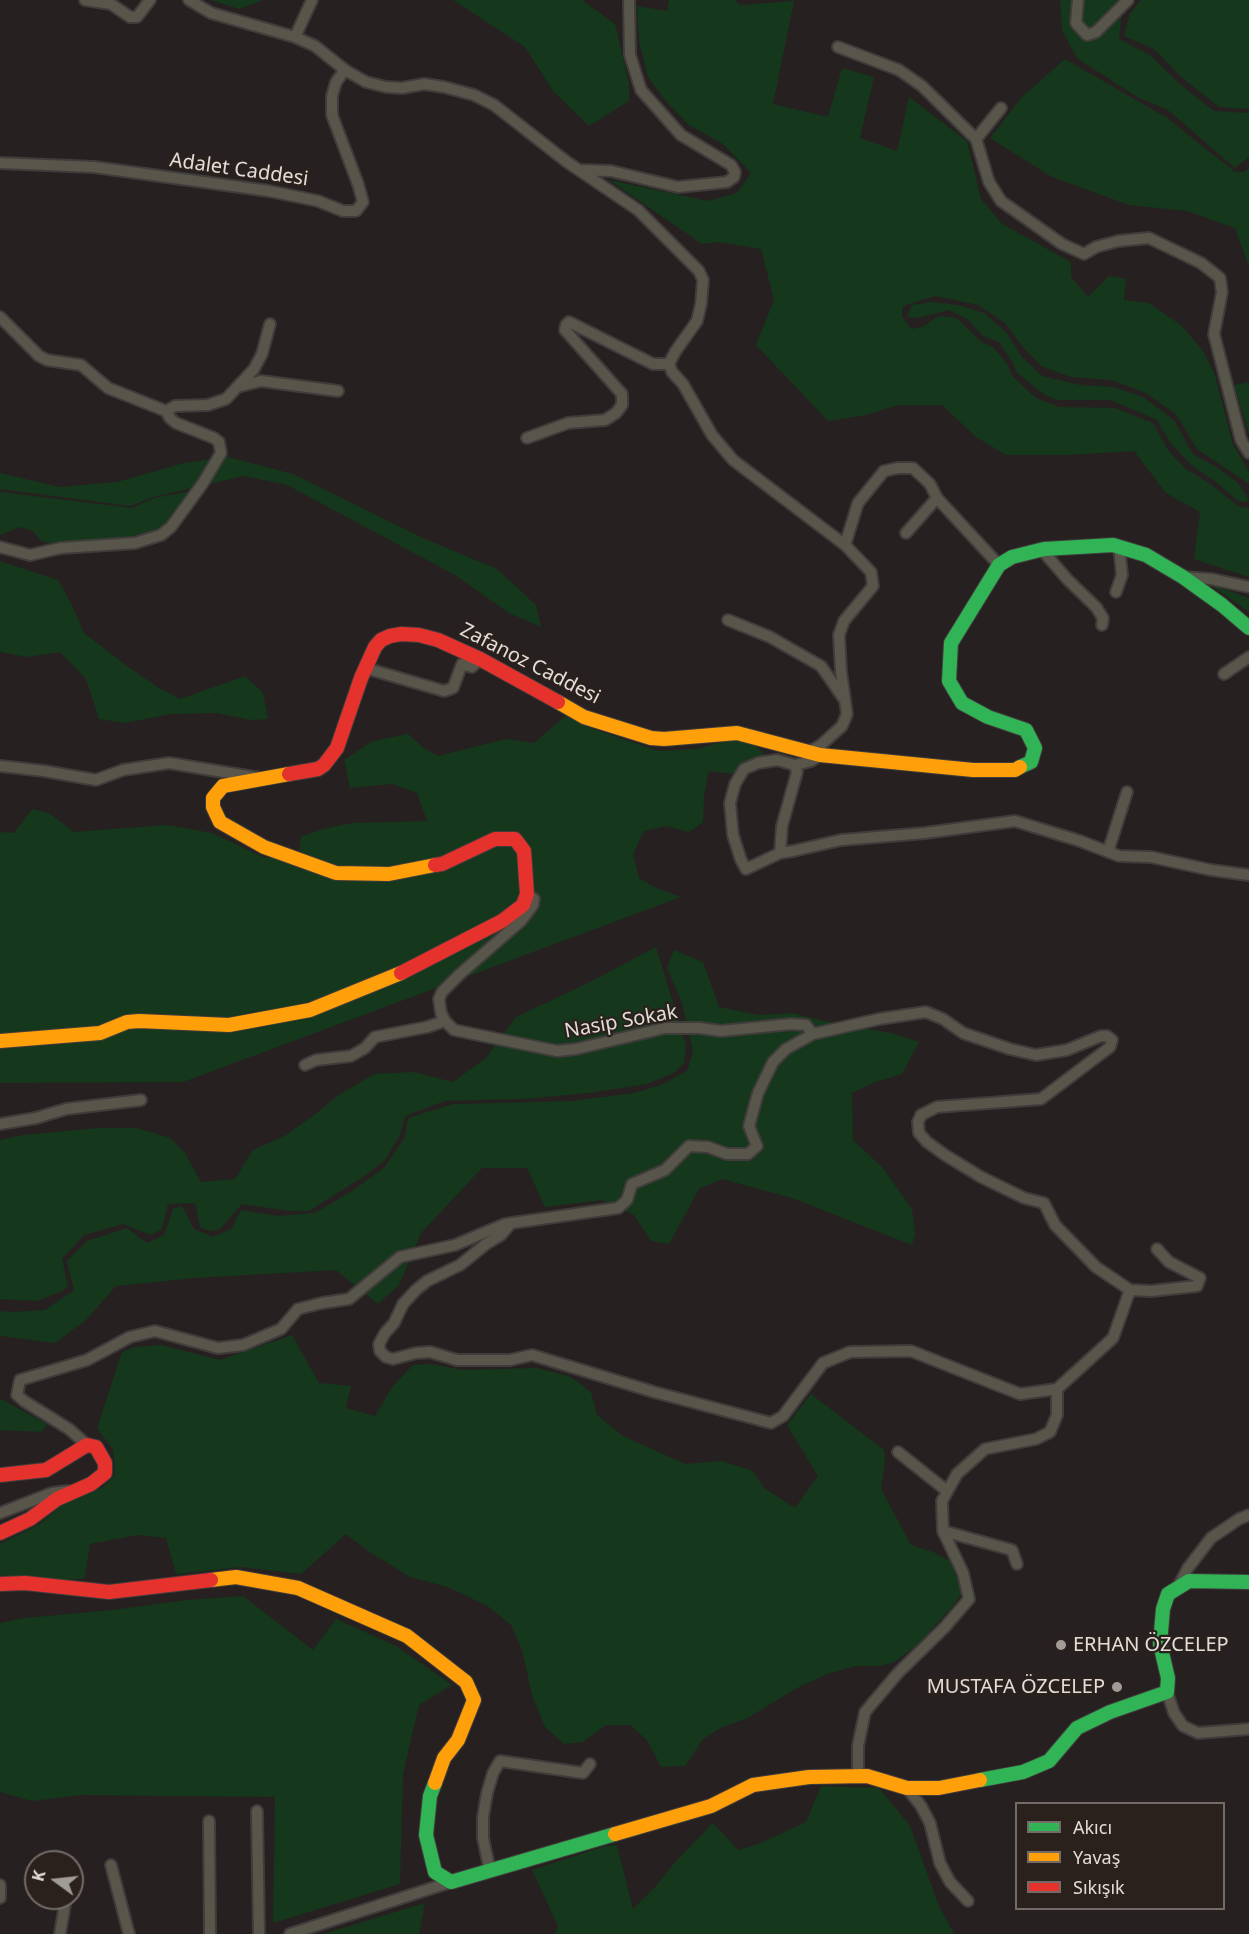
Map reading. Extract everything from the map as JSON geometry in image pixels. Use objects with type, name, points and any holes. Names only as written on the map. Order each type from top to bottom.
[{"type":"street","points":[[85,0],[111,4],[130,17],[137,17],[150,0]]},
{"type":"street","points":[[189,0],[211,13],[295,37],[315,46],[345,70],[366,82],[402,88],[424,84],[474,95],[494,105],[579,170],[638,210],[699,271],[703,280],[697,321],[669,364],[672,372],[683,384],[712,435],[733,460],[845,545],[870,572],[873,586],[843,621],[839,635],[847,714],[842,726],[821,745],[811,761],[795,765],[777,760],[758,764],[744,769],[735,784],[730,803],[733,835],[737,851],[746,869],[780,853],[841,840],[925,833],[1016,821],[1119,856],[1151,857],[1211,870],[1249,875]]},
{"type":"street","points":[[295,37],[312,0]]},
{"type":"street","points":[[579,170],[611,171],[678,187],[727,182],[734,177],[735,172],[731,165],[681,135],[641,90],[630,55],[629,0]]},
{"type":"street","points":[[1078,0],[1076,23],[1087,35],[1096,32],[1128,0]]},
{"type":"street","points":[[838,47],[899,70],[922,86],[976,139],[989,182],[1001,201],[1062,244],[1084,254],[1096,247],[1118,241],[1149,238],[1201,263],[1220,278],[1222,292],[1214,334],[1241,440],[1249,453]]},
{"type":"street","name":"Adalet Caddesi","points":[[0,163],[94,167],[269,190],[318,201],[343,211],[356,211],[363,202],[332,116],[332,96],[336,82],[345,70]]},
{"type":"street","points":[[976,139],[1001,108]]},
{"type":"street","points":[[0,317],[39,356],[47,360],[81,365],[108,388],[166,411],[176,423],[214,438],[219,442],[221,453],[203,483],[171,527],[161,535],[135,543],[61,548],[30,555],[0,547]]},
{"type":"street","points":[[527,438],[568,423],[605,420],[616,413],[622,405],[622,394],[565,330],[566,325],[570,322],[653,364],[669,364]]},
{"type":"street","points":[[166,411],[175,406],[217,403],[226,399],[254,369],[262,354],[270,324]]},
{"type":"street","points":[[238,387],[261,381],[338,391]]},
{"type":"street","points":[[845,545],[858,503],[884,471],[913,468],[930,484],[938,498],[999,565],[1012,557],[1041,549],[1113,545],[1146,555],[1183,577],[1249,628]]},
{"type":"street","points":[[906,533],[938,498]]},
{"type":"street","points":[[1116,592],[1122,575],[1119,547]]},
{"type":"street","points":[[1041,549],[1068,580],[1096,606],[1103,618],[1102,625]]},
{"type":"street","name":"Zafanoz Caddesi","points":[[527,894],[524,851],[515,839],[495,839],[442,864],[379,875],[324,870],[264,847],[220,822],[213,807],[213,798],[223,786],[318,769],[324,765],[337,748],[365,668],[375,647],[381,640],[401,634],[438,640],[480,658],[584,717],[651,738],[737,733],[814,754],[973,770],[1015,770],[1031,762],[1035,748],[1026,730],[988,717],[962,703],[949,681],[951,643],[999,565]]},
{"type":"street","points":[[1183,577],[1210,579],[1249,587]]},
{"type":"street","points":[[728,620],[770,637],[821,666],[844,699]]},
{"type":"street","points":[[1224,674],[1249,657]]},
{"type":"street","points":[[365,668],[444,691],[453,688],[462,664],[472,667],[480,658]]},
{"type":"street","points":[[0,766],[96,780],[123,770],[170,763],[260,778]]},
{"type":"street","points":[[780,853],[782,826],[796,772],[795,765]]},
{"type":"street","points":[[1108,852],[1127,792]]},
{"type":"street","points":[[0,1041],[100,1033],[127,1022],[140,1021],[229,1025],[310,1010],[398,974],[502,921],[523,905],[527,894],[534,899],[533,905],[521,921],[442,992],[439,1005],[445,1021],[427,1027],[375,1037],[365,1048],[351,1056],[316,1060],[305,1065]]},
{"type":"street","points":[[0,1533],[30,1519],[57,1499],[91,1484],[105,1473],[105,1463],[96,1447],[87,1445],[69,1429],[17,1395],[20,1380],[87,1360],[130,1337],[155,1331],[218,1348],[243,1345],[281,1329],[298,1309],[349,1299],[400,1257],[455,1245],[511,1223],[618,1208],[627,1200],[632,1184],[665,1170],[689,1146],[708,1147],[727,1154],[748,1154],[758,1146],[749,1126],[758,1093],[773,1062],[786,1049],[813,1034],[879,1019],[926,1012],[943,1018],[963,1033],[1036,1055],[1067,1050],[1101,1036],[1107,1036],[1112,1040],[1110,1047],[1041,1099],[938,1107],[921,1115],[918,1122],[920,1133],[927,1142],[945,1155],[981,1177],[1024,1198],[1044,1203],[1055,1225],[1096,1267],[1130,1290],[1150,1291],[1197,1286],[1200,1278],[1169,1262],[1157,1249]]},
{"type":"street","name":"Nasip Sokak","points":[[445,1021],[461,1033],[557,1051],[576,1049],[665,1028],[722,1031],[791,1024],[806,1025],[813,1034]]},
{"type":"street","points":[[0,1124],[36,1118],[66,1108],[141,1100]]},
{"type":"street","points":[[511,1223],[501,1235],[460,1265],[428,1281],[416,1290],[403,1304],[394,1323],[379,1344],[380,1351],[386,1357],[393,1359],[430,1352],[457,1360],[510,1360],[532,1355],[654,1392],[771,1423],[783,1416],[823,1363],[850,1352],[911,1351],[1020,1394],[1057,1389],[1113,1338],[1130,1290]]},
{"type":"street","points":[[858,1776],[858,1746],[865,1712],[898,1673],[945,1627],[969,1599],[963,1573],[943,1531],[942,1501],[947,1491],[957,1474],[985,1449],[1036,1439],[1050,1432],[1057,1415],[1057,1389]]},
{"type":"street","points":[[0,1475],[46,1470],[87,1445]]},
{"type":"street","points":[[898,1452],[947,1491]]},
{"type":"street","points":[[0,1513],[52,1493],[80,1489]]},
{"type":"street","points":[[1178,1587],[1188,1568],[1211,1538],[1249,1515]]},
{"type":"street","points":[[943,1531],[1012,1550],[1017,1564]]},
{"type":"street","points":[[0,1584],[25,1583],[109,1592],[236,1577],[298,1588],[407,1636],[466,1682],[474,1700],[458,1740],[444,1758],[430,1796],[426,1835],[435,1872],[451,1882]]},
{"type":"street","points":[[1249,1582],[1189,1581],[1178,1587],[1168,1594],[1163,1609],[1160,1644],[1168,1678],[1167,1692],[1174,1713],[1183,1726],[1198,1733],[1249,1729]]},
{"type":"street","points":[[290,1934],[451,1882],[711,1806],[753,1785],[809,1777],[867,1776],[907,1788],[939,1788],[1023,1772],[1049,1761],[1077,1728],[1110,1712],[1167,1692]]},
{"type":"street","points":[[490,1871],[483,1838],[483,1817],[493,1773],[500,1761],[583,1773],[590,1764]]},
{"type":"street","points":[[907,1788],[921,1806],[930,1823],[940,1863],[950,1882],[968,1901]]},
{"type":"street","points":[[257,1811],[259,1934]]},
{"type":"street","points":[[209,1821],[210,1934]]},
{"type":"street","points":[[111,1865],[129,1934]]},
{"type":"street","points":[[0,1885],[0,1898]]},
{"type":"street","points":[[60,1934],[64,1910]]},
{"type":"green space","points":[[211,0],[263,0],[239,9]]},
{"type":"green space","points":[[453,0],[582,0],[615,24],[629,82],[629,101],[589,126],[553,91],[525,47]]},
{"type":"green space","points":[[669,0],[735,0],[740,5],[794,1],[773,104],[828,117],[842,68],[874,77],[860,138],[897,151],[909,97],[967,141],[981,199],[1002,224],[1071,262],[1071,277],[1088,297],[1109,276],[1126,279],[1124,300],[1149,303],[1182,326],[1203,351],[1214,372],[1233,444],[1249,472],[1249,484],[1197,449],[1176,414],[1144,392],[1111,380],[1071,377],[1041,366],[1005,323],[978,305],[935,296],[903,306],[902,316],[911,329],[923,327],[938,316],[957,318],[980,341],[994,348],[1008,365],[1012,376],[1036,398],[1059,407],[1115,408],[1153,423],[1168,450],[1186,469],[1209,483],[1238,506],[1249,508],[1249,577],[1194,559],[1200,512],[1166,493],[1134,451],[1066,455],[1006,455],[976,437],[942,405],[898,405],[866,415],[828,421],[756,345],[774,300],[761,249],[718,242],[702,244],[609,180],[708,201],[737,193],[751,173],[723,144],[689,125],[665,100],[648,77],[639,41],[637,6],[667,11]]},
{"type":"green space","points":[[1060,0],[1123,0],[1119,39],[1150,55],[1181,85],[1214,111],[1249,113],[1249,157],[1235,168],[1168,110],[1137,97],[1077,58],[1062,30]]},
{"type":"green space","points":[[1141,0],[1249,0],[1249,109],[1219,107],[1181,77],[1154,49],[1124,36],[1130,13]]},
{"type":"green space","points":[[1065,59],[1167,118],[1235,172],[1244,172],[1249,168],[1249,267],[1235,228],[1187,211],[1129,205],[1052,177],[990,138],[1022,97]]},
{"type":"green space","points":[[931,302],[958,305],[984,313],[1006,332],[1022,357],[1042,376],[1080,385],[1113,387],[1143,397],[1174,420],[1193,454],[1238,483],[1248,498],[1247,502],[1238,501],[1191,465],[1171,444],[1157,420],[1111,400],[1057,400],[1045,395],[1017,373],[999,342],[983,336],[967,319],[949,310],[918,318],[907,317],[912,305]]},
{"type":"green space","points":[[1249,382],[1249,434],[1234,385]]},
{"type":"green space","points":[[228,457],[293,474],[425,539],[497,569],[536,605],[541,627],[509,613],[455,575],[287,485],[244,476],[153,497],[130,506],[0,489],[0,473],[60,487],[117,482],[184,463]]},
{"type":"green space","points":[[192,491],[158,531],[127,537],[54,544],[41,541],[33,531],[20,527],[0,535],[0,492],[132,508],[154,498]]},
{"type":"green space","points":[[0,561],[58,580],[84,633],[159,688],[180,699],[245,676],[263,693],[268,719],[251,720],[216,713],[171,714],[124,723],[99,719],[86,679],[60,652],[27,657],[0,652]]},
{"type":"green space","points":[[1209,584],[1249,598],[1249,612]]},
{"type":"green space","points":[[565,716],[593,729],[658,751],[696,749],[729,740],[754,744],[766,756],[745,761],[732,774],[709,771],[704,795],[703,822],[689,832],[666,826],[644,831],[633,854],[639,878],[656,888],[681,897],[183,1082],[0,1083],[0,832],[14,833],[32,809],[49,813],[74,832],[167,825],[212,833],[265,858],[299,852],[301,837],[323,829],[352,823],[427,821],[417,793],[393,784],[350,788],[344,760],[373,741],[408,734],[424,748],[438,756],[506,739],[534,743]]},
{"type":"green space","points":[[656,947],[686,1045],[684,1063],[674,1073],[647,1084],[588,1093],[524,1099],[445,1101],[405,1116],[400,1135],[385,1160],[366,1175],[309,1211],[290,1211],[242,1204],[219,1230],[209,1231],[200,1227],[195,1203],[168,1204],[162,1229],[151,1235],[123,1224],[84,1235],[62,1259],[68,1287],[60,1292],[37,1301],[0,1299],[0,1140],[23,1135],[99,1128],[137,1128],[170,1138],[185,1153],[201,1182],[235,1179],[253,1150],[286,1135],[337,1096],[374,1074],[414,1072],[453,1082],[486,1058],[516,1017]]},
{"type":"green space","points":[[674,950],[703,962],[719,1007],[759,1015],[793,1013],[891,1033],[919,1042],[902,1074],[875,1082],[852,1093],[853,1140],[882,1167],[912,1209],[915,1234],[912,1245],[792,1198],[722,1179],[699,1189],[669,1244],[651,1241],[634,1215],[602,1200],[545,1207],[527,1168],[482,1168],[421,1233],[399,1285],[378,1304],[336,1270],[195,1278],[116,1286],[86,1320],[55,1343],[0,1336],[0,1311],[45,1310],[74,1290],[67,1261],[87,1241],[127,1228],[147,1243],[164,1235],[173,1209],[182,1206],[194,1229],[213,1237],[231,1229],[241,1210],[278,1216],[315,1213],[384,1168],[405,1137],[408,1118],[453,1104],[572,1101],[634,1093],[661,1085],[687,1071],[693,1052],[682,1003],[667,968]]},
{"type":"green space","points":[[292,1335],[319,1383],[351,1386],[346,1408],[375,1416],[392,1387],[413,1365],[433,1364],[462,1370],[537,1368],[571,1377],[591,1392],[597,1415],[623,1436],[685,1464],[722,1461],[753,1471],[764,1488],[795,1508],[818,1476],[787,1425],[811,1394],[884,1450],[885,1462],[881,1489],[911,1545],[933,1552],[950,1561],[963,1591],[954,1605],[917,1645],[894,1662],[881,1666],[856,1666],[827,1674],[797,1688],[746,1719],[722,1727],[703,1739],[685,1766],[661,1767],[647,1740],[630,1725],[606,1725],[583,1742],[564,1744],[545,1727],[532,1695],[522,1650],[511,1625],[489,1607],[448,1587],[410,1577],[368,1551],[346,1534],[301,1574],[241,1567],[176,1574],[166,1538],[138,1535],[90,1544],[85,1578],[69,1580],[0,1576],[0,1544],[40,1524],[67,1501],[102,1488],[115,1475],[113,1450],[97,1428],[122,1352],[134,1347],[161,1345],[220,1360]]},
{"type":"green space","points":[[0,1399],[47,1424],[42,1432],[0,1430]]},
{"type":"green space","points":[[243,1596],[313,1650],[336,1619],[396,1646],[452,1685],[419,1705],[403,1774],[400,1884],[273,1923],[275,1797],[81,1795],[32,1801],[0,1792],[0,1623],[25,1618],[187,1600]]},
{"type":"green space","points":[[821,1786],[879,1788],[910,1826],[939,1906],[954,1934],[555,1934],[558,1926],[532,1870],[602,1847],[617,1845],[633,1909],[713,1823],[738,1850],[761,1843],[806,1822]]},
{"type":"green space","points":[[425,1903],[419,1934],[323,1934]]},
{"type":"traffic: fast","points":[[1020,767],[1031,762],[1035,748],[1026,730],[988,717],[962,703],[949,681],[951,643],[999,565],[1012,557],[1044,549],[1113,545],[1146,555],[1183,577],[1249,628]]},
{"type":"traffic: fast","points":[[980,1780],[1023,1772],[1049,1761],[1077,1728],[1110,1712],[1167,1692],[1168,1678],[1160,1644],[1163,1609],[1168,1594],[1189,1581],[1249,1582]]},
{"type":"traffic: fast","points":[[435,1783],[430,1796],[426,1835],[435,1872],[451,1882],[615,1834]]},
{"type":"traffic: slow","points":[[558,702],[584,717],[651,738],[737,733],[820,755],[973,770],[1015,770],[1020,767]]},
{"type":"traffic: slow","points":[[289,774],[223,786],[213,798],[213,807],[220,822],[264,847],[336,873],[389,874],[435,865]]},
{"type":"traffic: slow","points":[[0,1041],[100,1033],[127,1022],[139,1021],[229,1025],[310,1010],[401,973]]},
{"type":"traffic: slow","points":[[211,1580],[236,1577],[298,1588],[407,1636],[466,1682],[474,1700],[458,1740],[444,1758],[435,1783]]},
{"type":"traffic: slow","points":[[615,1834],[711,1806],[753,1785],[809,1777],[867,1776],[907,1788],[939,1788],[980,1780]]},
{"type":"traffic: jam","points":[[289,774],[318,769],[337,748],[361,678],[375,647],[381,640],[390,636],[419,635],[438,640],[480,659],[558,702]]},
{"type":"traffic: jam","points":[[401,973],[502,921],[523,905],[527,894],[524,851],[515,839],[495,839],[442,864],[435,865]]},
{"type":"traffic: jam","points":[[0,1475],[46,1470],[87,1445],[96,1447],[105,1463],[105,1473],[91,1484],[57,1499],[30,1519],[0,1533]]},
{"type":"traffic: jam","points":[[0,1584],[25,1583],[109,1592],[211,1580]]},
{"type":"place","name":"ERHAN ÖZCELEP","points":[[1061,1645]]},
{"type":"place","name":"MUSTAFA ÖZCELEP","points":[[1117,1687]]}]
